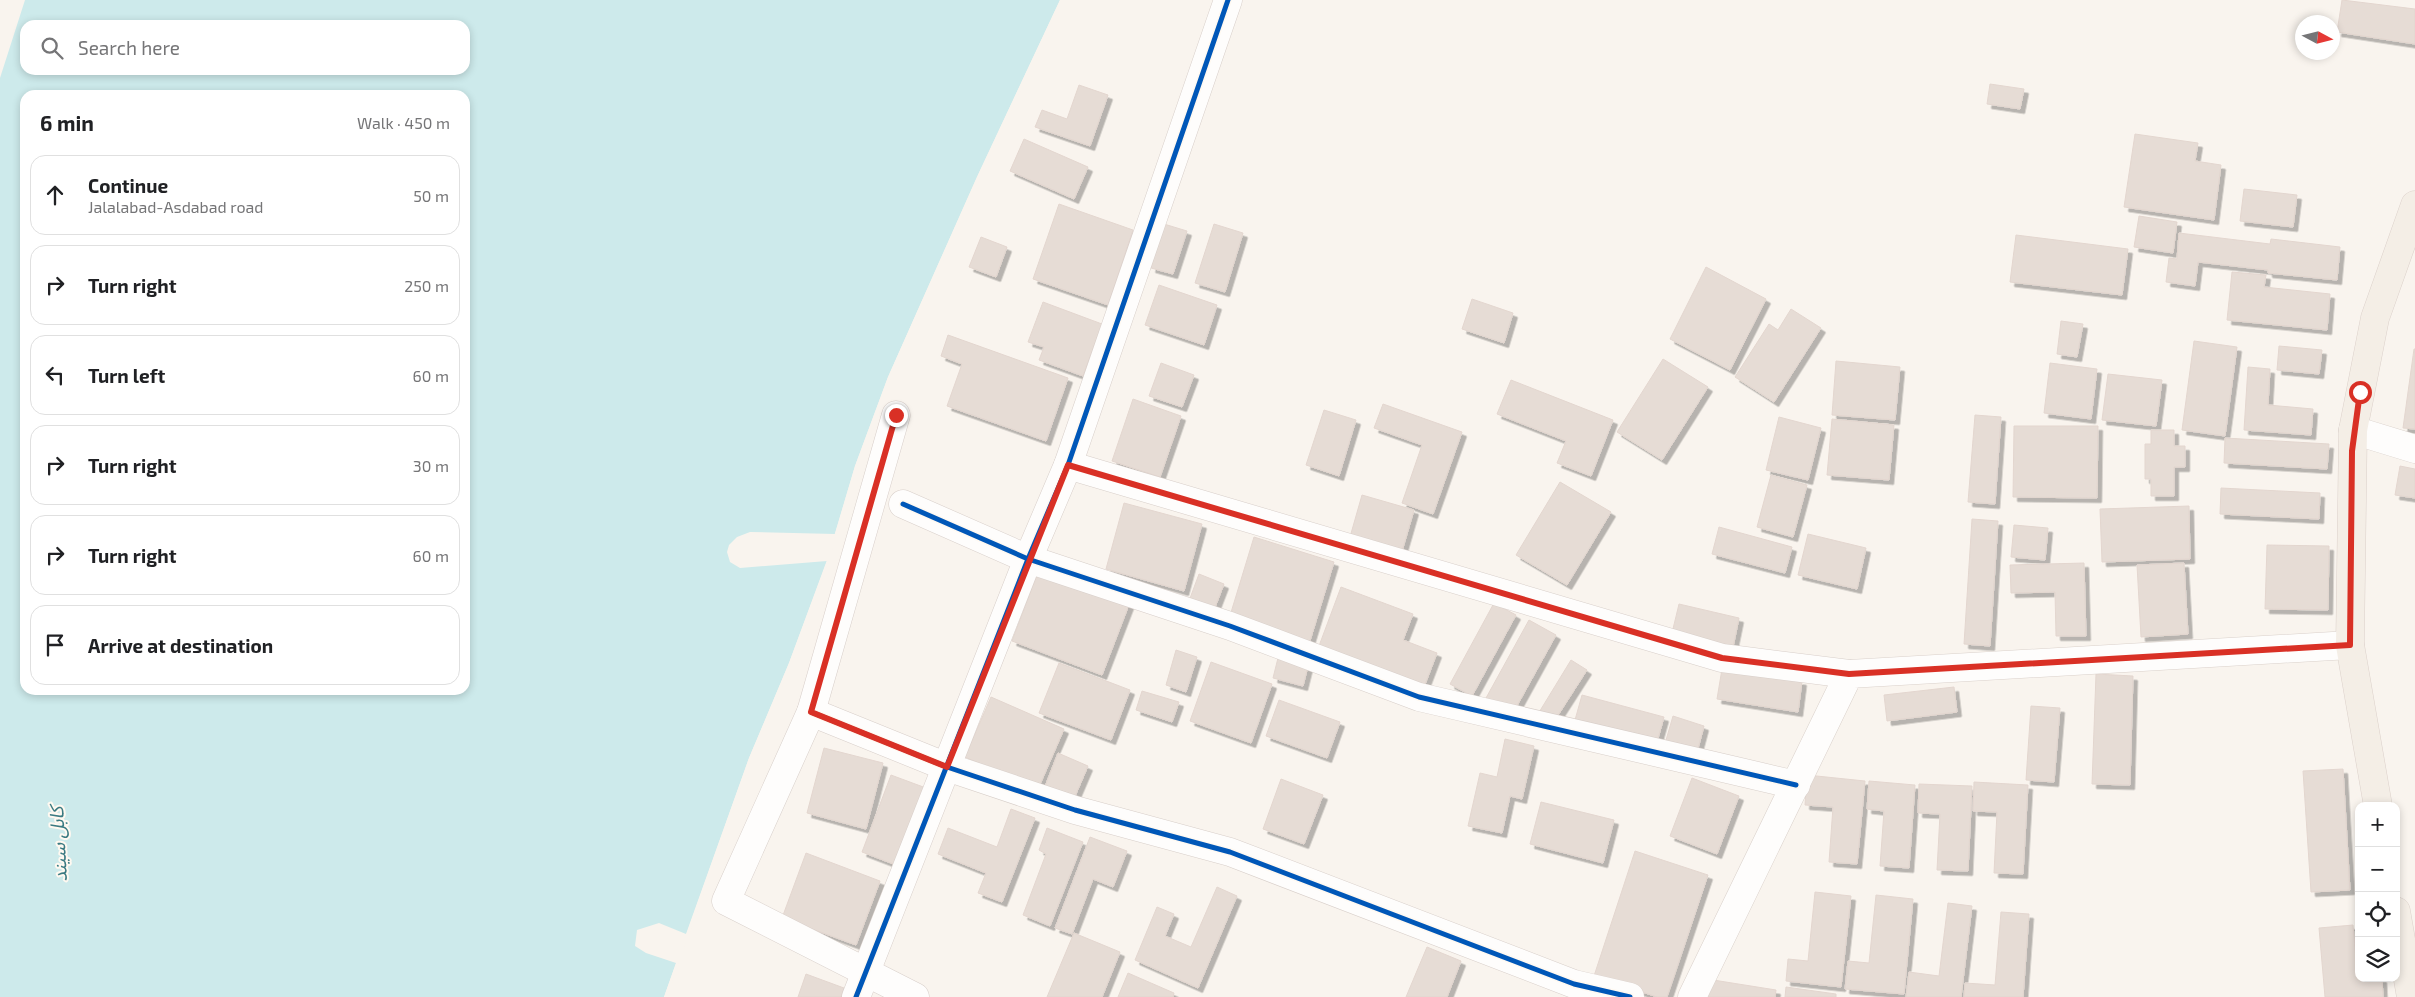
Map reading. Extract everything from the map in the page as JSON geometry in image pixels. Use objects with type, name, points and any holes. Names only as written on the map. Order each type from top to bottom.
[{"type":"main road","points":[[2377,802],[2350,645],[2353,430],[2375,318],[2415,205]]},
{"type":"main road","points":[[2400,934],[2411,997]]},
{"type":"street","points":[[861,985],[1028,559],[1068,465],[1228,0]]},
{"type":"street","points":[[896,415],[811,712],[726,901],[861,985],[915,997]]},
{"type":"street","points":[[2353,430],[2415,449]]},
{"type":"street","points":[[1068,465],[1722,658],[1849,674],[2350,645]]},
{"type":"street","points":[[903,504],[1028,559],[1230,626],[1418,697],[1796,785]]},
{"type":"street","points":[[1692,997],[1849,674]]},
{"type":"street","points":[[811,712],[947,767],[1075,810],[1230,852],[1574,984],[1630,997]]},
{"type":"water","name":"کابل سيند","points":[[25,0],[1060,0],[977,177],[888,377],[855,466],[827,560],[789,663],[749,758],[664,997],[0,997],[0,78]]},
{"type":"pier","points":[[1060,0],[1062,1],[980,178],[891,378],[857,467],[829,561],[792,664],[751,759],[667,997],[664,997],[676,963],[646,953],[635,946],[637,930],[659,923],[686,934],[749,758],[789,663],[827,561],[740,568],[730,562],[727,552],[729,545],[737,537],[750,532],[835,534],[855,466],[888,377],[977,177]]},
{"type":"building","points":[[2342,0],[2415,9],[2415,44],[2340,32]]},
{"type":"building","points":[[1990,84],[2024,89],[2020,109],[1987,104]]},
{"type":"building","points":[[1079,85],[1108,95],[1090,146],[1035,127],[1042,110],[1067,119]]},
{"type":"building","points":[[2135,134],[2198,143],[2195,161],[2221,165],[2214,220],[2124,207]]},
{"type":"building","points":[[1024,139],[1088,167],[1074,199],[1010,171]]},
{"type":"building","points":[[2244,189],[2297,195],[2293,227],[2240,221]]},
{"type":"building","points":[[1059,204],[1133,230],[1108,305],[1033,279]]},
{"type":"building","points":[[2139,216],[2177,222],[2173,253],[2134,247]]},
{"type":"building","points":[[1164,224],[1187,231],[1173,274],[1151,268]]},
{"type":"building","points":[[1214,224],[1243,233],[1225,292],[1195,283]]},
{"type":"building","points":[[2179,233],[2270,244],[2271,239],[2340,247],[2337,280],[2268,273],[2268,270],[2198,262],[2195,286],[2166,282],[2169,258],[2177,259]]},
{"type":"building","points":[[2016,235],[2128,249],[2122,295],[2010,282]]},
{"type":"building","points":[[981,237],[1007,247],[996,277],[969,267]]},
{"type":"building","points":[[1706,267],[1766,299],[1730,370],[1670,339]]},
{"type":"building","points":[[2232,272],[2266,275],[2264,287],[2330,294],[2327,330],[2227,320]]},
{"type":"building","points":[[1159,285],[1217,305],[1204,345],[1145,325]]},
{"type":"building","points":[[1472,299],[1513,313],[1504,343],[1462,329]]},
{"type":"building","points":[[1043,302],[1102,324],[1083,376],[1039,360],[1044,347],[1028,342]]},
{"type":"building","points":[[1791,309],[1821,328],[1774,402],[1735,377],[1769,324],[1778,330]]},
{"type":"building","points":[[2061,321],[2083,324],[2077,357],[2057,354]]},
{"type":"building","points":[[948,335],[1068,378],[1046,441],[947,406],[962,364],[941,356]]},
{"type":"building","points":[[2194,341],[2237,347],[2225,436],[2182,430]]},
{"type":"building","points":[[2279,346],[2322,350],[2319,374],[2277,370]]},
{"type":"building","points":[[2415,349],[2415,429],[2403,428]]},
{"type":"building","points":[[1663,359],[1708,387],[1662,460],[1617,432]]},
{"type":"building","points":[[1836,361],[1900,367],[1895,420],[1832,415]]},
{"type":"building","points":[[1161,363],[1194,375],[1182,407],[1149,396]]},
{"type":"building","points":[[2050,363],[2097,369],[2091,419],[2044,413]]},
{"type":"building","points":[[2248,367],[2270,369],[2268,405],[2313,409],[2311,435],[2244,430]]},
{"type":"building","points":[[2108,374],[2162,380],[2156,426],[2102,420]]},
{"type":"building","points":[[1511,380],[1613,420],[1591,476],[1557,463],[1566,441],[1497,414]]},
{"type":"building","points":[[1133,399],[1181,416],[1160,477],[1112,461]]},
{"type":"building","points":[[1383,404],[1462,432],[1433,514],[1402,503],[1422,445],[1374,428]]},
{"type":"building","points":[[1324,410],[1356,420],[1339,476],[1306,465]]},
{"type":"building","points":[[1975,415],[2001,417],[1995,504],[1968,502]]},
{"type":"building","points":[[1779,417],[1821,428],[1808,480],[1766,470]]},
{"type":"building","points":[[1832,419],[1894,425],[1889,480],[1827,475]]},
{"type":"building","points":[[2014,426],[2098,426],[2097,498],[2013,497]]},
{"type":"building","points":[[2151,430],[2174,430],[2174,446],[2185,446],[2185,467],[2174,467],[2174,496],[2151,496],[2151,479],[2145,479],[2145,444],[2151,444]]},
{"type":"building","points":[[2225,438],[2329,444],[2327,469],[2224,463]]},
{"type":"building","points":[[2400,466],[2415,469],[2415,498],[2395,495]]},
{"type":"building","points":[[1771,475],[1807,485],[1793,537],[1757,527]]},
{"type":"building","points":[[1560,482],[1611,512],[1567,585],[1516,555]]},
{"type":"building","points":[[2221,488],[2320,493],[2319,519],[2220,514]]},
{"type":"building","points":[[1362,495],[1414,510],[1400,558],[1348,544]]},
{"type":"building","points":[[1124,503],[1202,524],[1184,591],[1106,569]]},
{"type":"building","points":[[2189,506],[2190,559],[2102,562],[2100,509]]},
{"type":"building","points":[[1972,519],[1998,521],[1990,646],[1964,644]]},
{"type":"building","points":[[2014,525],[2048,528],[2045,560],[2011,557]]},
{"type":"building","points":[[1719,527],[1792,547],[1785,573],[1712,554]]},
{"type":"building","points":[[1808,534],[1866,548],[1857,589],[1798,575]]},
{"type":"building","points":[[1254,537],[1334,562],[1309,644],[1229,619]]},
{"type":"building","points":[[2267,545],[2329,546],[2328,610],[2265,609]]},
{"type":"building","points":[[2084,563],[2086,636],[2056,636],[2055,592],[2011,593],[2010,565]]},
{"type":"building","points":[[2184,563],[2188,634],[2141,637],[2137,565]]},
{"type":"building","points":[[1040,567],[1130,602],[1102,675],[1012,641]]},
{"type":"building","points":[[1199,574],[1224,584],[1214,610],[1189,601]]},
{"type":"building","points":[[1341,587],[1413,614],[1403,640],[1437,653],[1421,695],[1316,654]]},
{"type":"building","points":[[1494,603],[1516,615],[1472,696],[1450,684]]},
{"type":"building","points":[[1679,604],[1739,618],[1733,647],[1672,633]]},
{"type":"building","points":[[1529,620],[1556,635],[1513,713],[1486,698]]},
{"type":"building","points":[[1176,650],[1197,657],[1186,692],[1166,685]]},
{"type":"building","points":[[1278,658],[1308,666],[1303,686],[1273,678]]},
{"type":"building","points":[[1571,660],[1587,670],[1553,723],[1538,714]]},
{"type":"building","points":[[1211,662],[1272,684],[1251,743],[1190,721]]},
{"type":"building","points":[[1059,663],[1130,690],[1111,740],[1039,713]]},
{"type":"building","points":[[1722,669],[1802,681],[1798,712],[1717,699]]},
{"type":"building","points":[[2096,674],[2133,676],[2130,785],[2092,784]]},
{"type":"building","points":[[1954,687],[1957,712],[1887,721],[1884,695]]},
{"type":"building","points":[[1142,691],[1179,702],[1172,722],[1136,710]]},
{"type":"building","points":[[1582,695],[1664,717],[1657,742],[1575,720]]},
{"type":"building","points":[[991,697],[1064,729],[1038,789],[965,757]]},
{"type":"building","points":[[1279,700],[1340,722],[1327,758],[1266,736]]},
{"type":"building","points":[[2031,706],[2060,708],[2054,782],[2026,780]]},
{"type":"building","points":[[1673,716],[1704,726],[1696,756],[1664,747]]},
{"type":"building","points":[[1505,739],[1534,746],[1522,799],[1510,796],[1502,833],[1468,826],[1480,773],[1497,777]]},
{"type":"building","points":[[824,748],[883,763],[866,829],[807,813]]},
{"type":"building","points":[[1058,753],[1088,766],[1073,801],[1044,789]]},
{"type":"building","points":[[2343,769],[2350,890],[2311,892],[2303,771]]},
{"type":"building","points":[[891,775],[926,788],[896,865],[862,852]]},
{"type":"building","points":[[1807,775],[1865,781],[1857,864],[1829,862],[1833,807],[1805,805]]},
{"type":"building","points":[[1692,778],[1739,796],[1717,854],[1670,836]]},
{"type":"building","points":[[1281,779],[1323,795],[1304,844],[1263,829]]},
{"type":"building","points":[[1869,781],[1915,785],[1909,868],[1880,866],[1884,811],[1867,809]]},
{"type":"building","points":[[1974,782],[2028,785],[2023,874],[1994,873],[1997,812],[1973,811]]},
{"type":"building","points":[[1919,784],[1972,786],[1968,871],[1937,870],[1940,814],[1918,813]]},
{"type":"building","points":[[1541,802],[1614,820],[1603,863],[1530,844]]},
{"type":"building","points":[[1011,809],[1035,818],[1002,902],[978,893],[986,873],[938,854],[948,828],[997,847]]},
{"type":"building","points":[[1047,828],[1083,842],[1050,926],[1023,915],[1046,854],[1039,850]]},
{"type":"building","points":[[1090,837],[1127,851],[1113,887],[1093,879],[1072,934],[1055,928]]},
{"type":"building","points":[[1635,851],[1708,875],[1667,997],[1657,997],[1594,976]]},
{"type":"building","points":[[806,853],[880,881],[856,945],[782,918]]},
{"type":"building","points":[[1217,887],[1237,896],[1198,988],[1135,960],[1157,907],[1174,914],[1165,936],[1191,947]]},
{"type":"building","points":[[1815,892],[1851,896],[1841,987],[1786,981],[1788,959],[1808,961]]},
{"type":"building","points":[[1876,895],[1913,899],[1904,994],[1845,989],[1848,961],[1869,963]]},
{"type":"building","points":[[1948,903],[1972,906],[1961,997],[1906,997],[1909,972],[1939,976]]},
{"type":"building","points":[[2001,912],[2029,914],[2023,997],[1964,997],[1965,983],[1995,985]]},
{"type":"building","points":[[2353,925],[2355,982],[2382,982],[2383,997],[2325,997],[2319,928]]},
{"type":"building","points":[[1074,933],[1120,952],[1102,997],[1047,997]]},
{"type":"building","points":[[1427,947],[1461,961],[1447,997],[1406,997]]},
{"type":"building","points":[[1128,973],[1174,993],[1173,997],[1118,997]]},
{"type":"building","points":[[806,974],[844,988],[841,997],[798,997]]},
{"type":"building","points":[[1707,979],[1776,990],[1775,997],[1705,997]]},
{"type":"building","points":[[1786,987],[1836,994],[1836,997],[1785,997]]},
{"type":"cycle path","points":[[856,997],[1028,559],[1068,465],[1228,0]]},
{"type":"cycle path","points":[[903,504],[1028,559],[1230,626],[1419,697],[1796,785]]},
{"type":"cycle path","points":[[811,712],[947,767],[1075,810],[1230,852],[1574,984],[1630,997]]},
{"type":"route","points":[[896,415],[811,712],[947,767],[1028,559],[1068,465],[1526,598],[1722,658],[1849,674],[2350,645],[2352,451],[2353,430],[2360,392]]}]
